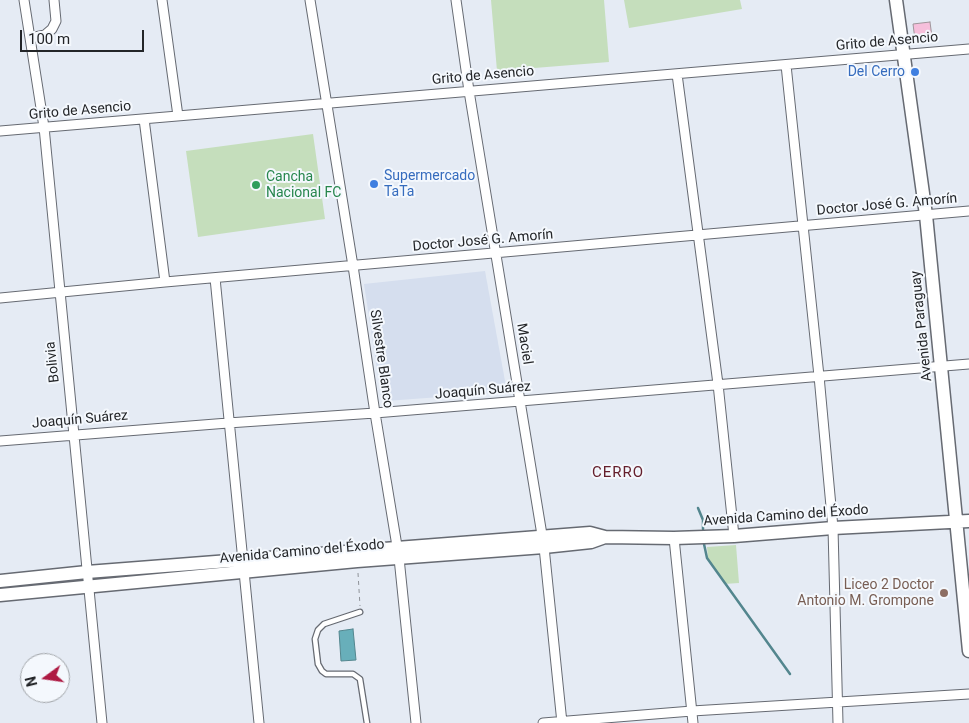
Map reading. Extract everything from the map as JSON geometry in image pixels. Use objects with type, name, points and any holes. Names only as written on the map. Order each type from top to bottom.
[{"type":"street","name":"Bolivia","points":[[24,0],[44,127],[102,723]]},
{"type":"street","points":[[30,38],[45,34],[52,29],[56,21],[54,0]]},
{"type":"street","points":[[162,0],[178,116]]},
{"type":"street","name":"Silvestre Blanco","points":[[310,0],[398,553],[416,723]]},
{"type":"street","name":"Maciel","points":[[456,0],[519,402],[543,541],[562,722]]},
{"type":"street","name":"Avenida Paraguay","points":[[896,0],[926,215],[969,651]]},
{"type":"street","name":"Grito de Asencio","points":[[0,131],[969,49]]},
{"type":"street","points":[[786,65],[804,226],[833,528],[838,723]]},
{"type":"street","points":[[678,74],[718,384],[734,536]]},
{"type":"street","points":[[144,119],[166,282]]},
{"type":"street","name":"Doctor José G. Amorín","points":[[0,298],[969,211]]},
{"type":"street","points":[[215,278],[259,723]]},
{"type":"street","name":"Joaquín Suárez","points":[[0,441],[228,422],[519,402],[969,364]]},
{"type":"street","name":"Avenida Camino del Éxodo","points":[[0,595],[243,566],[543,541],[590,542],[605,537],[674,538],[734,536],[833,528],[969,521]]},
{"type":"street","points":[[674,538],[693,723]]},
{"type":"street","name":"Avenida Camino del Éxodo","points":[[0,581],[88,572],[357,561],[398,553]]},
{"type":"street","points":[[543,723],[969,694]]},
{"type":"lane","points":[[360,612],[324,624],[318,630],[316,640],[318,664],[322,671],[326,674],[353,674],[360,679],[367,723]]},
{"type":"path","points":[[357,561],[360,612]]},
{"type":"shaded area","points":[[485,271],[507,392],[386,401],[381,396],[364,284]]},
{"type":"green space","points":[[491,0],[604,0],[609,62],[497,71]]},
{"type":"green space","points":[[624,0],[740,0],[742,9],[629,28]]},
{"type":"green space","name":"Cancha Nacional FC","points":[[313,134],[325,219],[198,237],[186,151]]},
{"type":"green space","points":[[736,545],[739,583],[724,584],[708,558],[707,547]]},
{"type":"water","points":[[353,629],[356,660],[341,661],[339,631]]},
{"type":"building","points":[[930,22],[932,37],[915,40],[913,24]]},
{"type":"waterway","points":[[698,508],[703,520],[703,529]]},
{"type":"waterway","points":[[704,544],[707,558],[790,674]]},
{"type":"place","name":"Del Cerro","points":[[915,72]]},
{"type":"place","name":"Supermercado TaTa","points":[[374,184]]},
{"type":"place","name":"Cancha Nacional FC","points":[[256,185]]},
{"type":"place","name":"Liceo 2 Doctor Antonio M. Grompone","points":[[944,593]]},
{"type":"district","name":"CERRO","points":[[618,473]]}]
